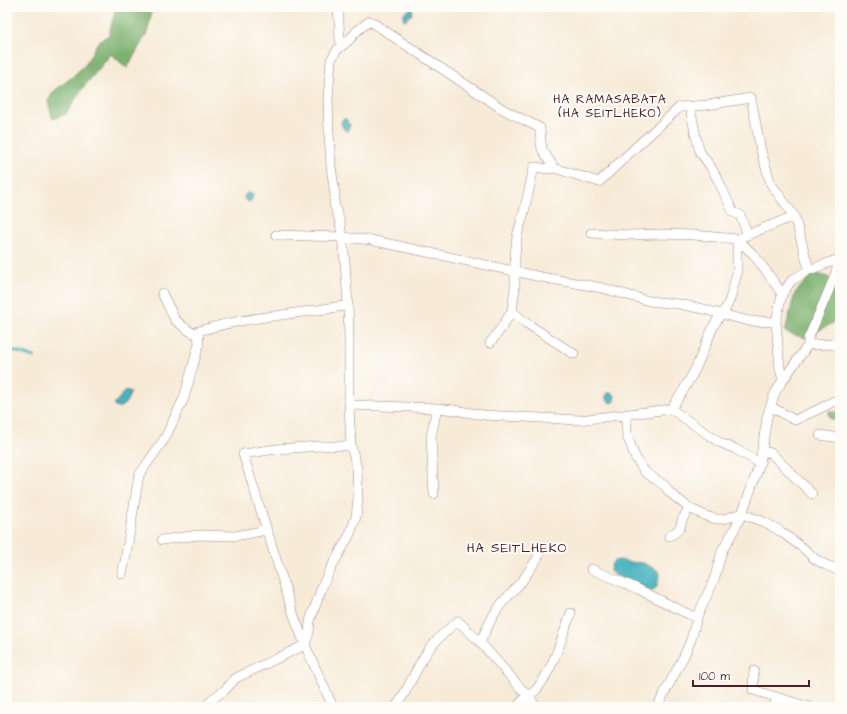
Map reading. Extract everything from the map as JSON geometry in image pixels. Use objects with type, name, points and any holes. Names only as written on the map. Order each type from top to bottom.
[{"type":"street","points":[[338,7],[340,40],[342,46]]},
{"type":"street","points":[[206,707],[236,678],[305,645],[309,633],[310,621],[322,587],[350,534],[356,517],[358,499],[357,468],[351,446],[348,305],[340,222],[334,204],[335,195],[331,159],[328,99],[331,60],[337,50],[370,21],[504,110],[540,128],[542,149],[554,168]]},
{"type":"street","points":[[490,343],[512,311],[515,287],[515,256],[517,236],[534,167],[548,169],[554,168],[599,182],[680,107],[707,105],[751,98],[761,151],[771,184],[794,216],[808,270]]},
{"type":"street","points":[[690,107],[700,152],[718,180],[732,212],[740,215],[748,235]]},
{"type":"street","points":[[591,234],[693,235],[738,239],[794,216]]},
{"type":"street","points":[[276,234],[371,240],[595,287],[649,301],[679,304],[749,321],[776,322]]},
{"type":"street","points":[[738,239],[753,254],[782,294]]},
{"type":"street","points":[[670,409],[683,391],[696,368],[714,326],[730,299],[737,273],[738,239]]},
{"type":"street","points":[[783,380],[780,369],[776,322],[782,294],[792,280],[808,270],[840,259]]},
{"type":"street","points":[[656,707],[684,656],[691,640],[697,617],[714,580],[722,551],[742,514],[760,463],[767,417],[775,393],[808,344],[808,339],[834,278],[840,259]]},
{"type":"street","points":[[162,293],[175,320],[192,333],[218,325],[252,318],[348,305]]},
{"type":"street","points":[[512,311],[536,330],[574,354]]},
{"type":"street","points":[[122,574],[139,475],[165,438],[184,398],[199,344],[198,331]]},
{"type":"street","points":[[808,344],[838,343]]},
{"type":"street","points":[[770,407],[777,409],[795,420],[840,398]]},
{"type":"street","points":[[349,405],[438,408],[483,415],[579,420],[670,409],[719,442],[760,463]]},
{"type":"street","points":[[434,494],[431,437],[438,408]]},
{"type":"street","points":[[626,414],[627,436],[635,457],[645,472],[665,486],[669,492],[689,508],[716,519],[731,518],[742,514],[764,522],[780,531],[815,559],[826,566],[840,571]]},
{"type":"street","points":[[820,435],[840,438]]},
{"type":"street","points":[[333,707],[305,645],[293,614],[243,454],[276,449],[351,446]]},
{"type":"street","points":[[762,452],[771,453],[812,494]]},
{"type":"street","points":[[669,536],[680,528],[682,520],[689,508]]},
{"type":"street","points":[[162,540],[198,535],[235,536],[267,530]]},
{"type":"street","points":[[480,642],[493,616],[502,603],[522,581],[537,559],[543,546]]},
{"type":"street","points":[[591,570],[638,589],[697,617]]},
{"type":"street","points":[[518,707],[520,703],[535,691],[546,675],[560,645],[571,613]]},
{"type":"street","points":[[396,707],[427,652],[443,634],[458,621],[480,642],[538,706]]},
{"type":"street","points":[[754,671],[753,690],[809,707]]},
{"type":"street","points":[[773,707],[779,698]]},
{"type":"green space","points":[[116,7],[153,7],[147,33],[127,68],[111,54],[82,89],[66,114],[53,119],[48,102],[53,92],[86,64],[98,42],[109,35]]},
{"type":"green space","points":[[813,273],[828,277],[837,288],[840,286],[840,319],[805,338],[785,332],[795,293]]},
{"type":"green space","points":[[829,411],[840,412],[840,423],[830,418]]},
{"type":"water","points":[[412,8],[412,14],[404,20],[403,14]]},
{"type":"water","points":[[343,119],[346,119],[350,125],[347,132],[341,123]]},
{"type":"water","points":[[247,193],[252,193],[253,195],[250,202],[245,200],[244,196]]},
{"type":"water","points":[[126,390],[131,392],[125,403],[121,407],[115,407],[114,404]]},
{"type":"water","points":[[608,393],[615,395],[614,401],[611,403],[606,399]]},
{"type":"water","points":[[620,560],[643,563],[657,570],[660,573],[657,586],[653,591],[648,591],[615,575],[610,571],[611,565],[614,561]]},
{"type":"waterway","points":[[7,349],[34,357]]},
{"type":"district","name":"HA RAMASABATA (HA SEITLHEKO)","points":[[610,106]]},
{"type":"district","name":"HA SEITLHEKO","points":[[517,547]]}]
